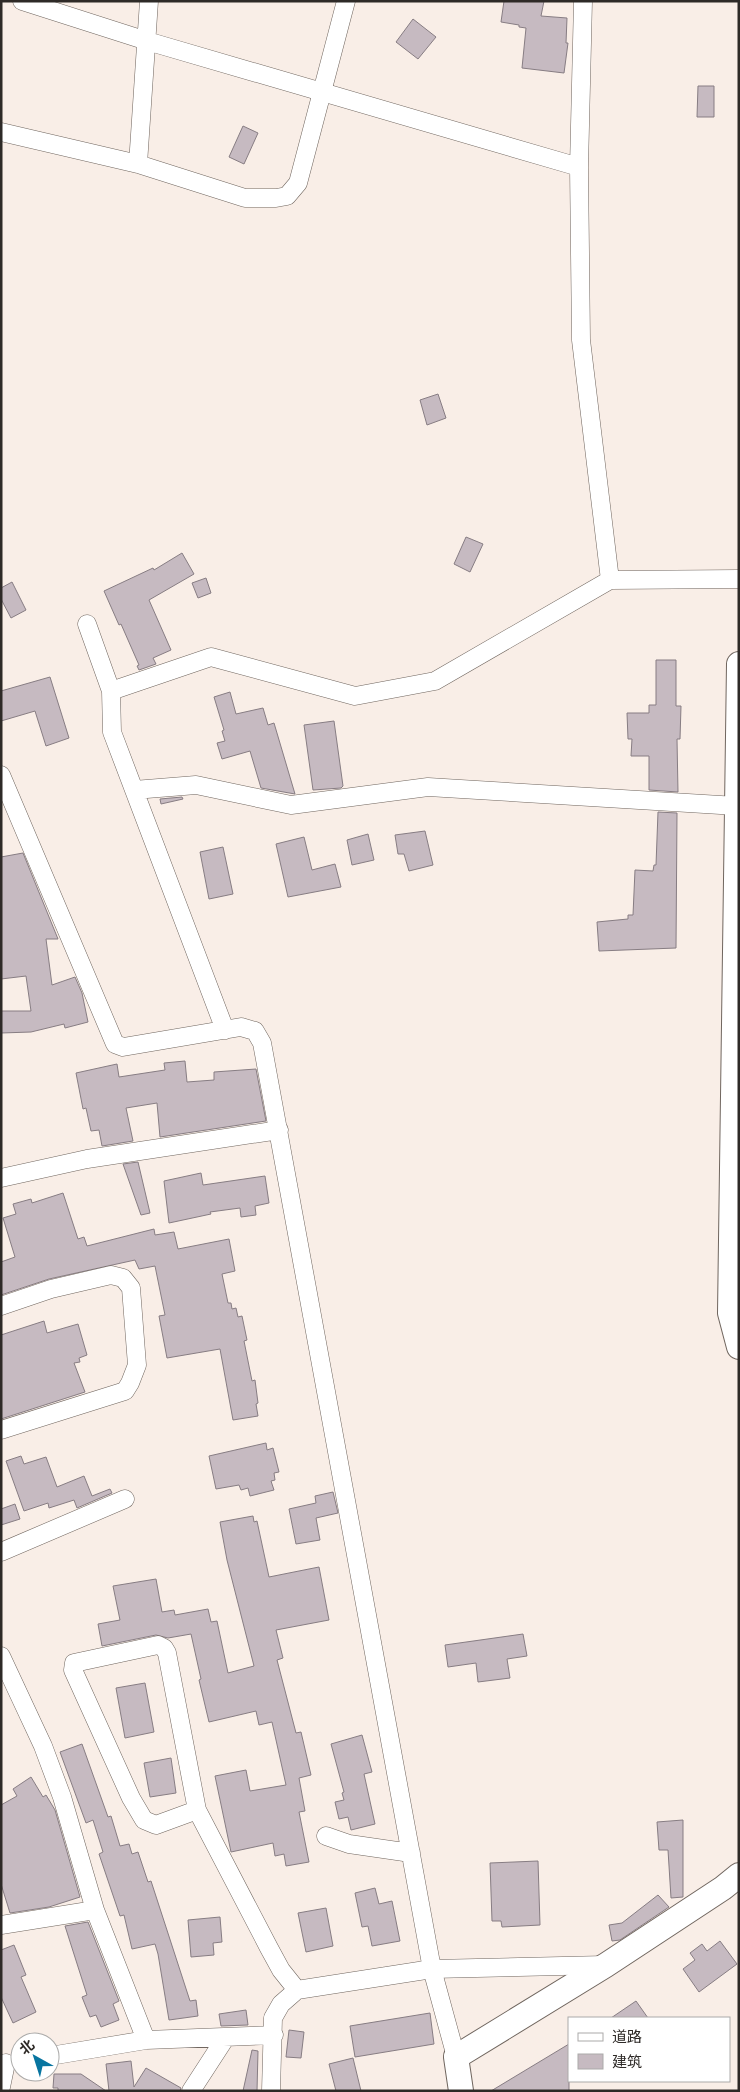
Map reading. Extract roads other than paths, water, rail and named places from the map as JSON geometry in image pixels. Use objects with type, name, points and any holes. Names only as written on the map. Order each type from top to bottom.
[{"type":"street","points":[[22,1],[42,4],[147,41],[579,167]]},
{"type":"street","points":[[138,164],[149,1]]},
{"type":"street","points":[[1,132],[138,164],[245,198],[287,196],[298,183],[346,1]]},
{"type":"street","points":[[583,1],[579,167],[581,340],[610,580]]},
{"type":"street","points":[[111,691],[211,657],[355,696],[435,681],[610,580],[739,579]]},
{"type":"street","points":[[87,624],[111,691],[112,732],[225,1030]]},
{"type":"street","points":[[739,664],[730,1313],[739,1347]]},
{"type":"street","points":[[1,775],[115,1044],[123,1046],[240,1027],[256,1031],[262,1043],[432,1968],[456,2057],[461,2091]]},
{"type":"street","points":[[134,790],[196,785],[291,805],[428,787],[737,806]]},
{"type":"street","points":[[1,1178],[86,1159],[278,1130]]},
{"type":"street","points":[[1,1306],[51,1288],[111,1275],[123,1278],[131,1288],[137,1365],[125,1391],[1,1430]]},
{"type":"street","points":[[1,1552],[125,1499]]},
{"type":"street","points":[[197,1810],[156,1825],[144,1820],[73,1670],[74,1664],[158,1645],[164,1648],[167,1653],[197,1810],[269,1948],[297,1990]]},
{"type":"street","points":[[1,1656],[43,1746],[62,1797],[95,1910],[146,2040]]},
{"type":"street","points":[[326,1836],[349,1844],[411,1853]]},
{"type":"street","points":[[456,2057],[606,1965],[739,1876]]},
{"type":"street","points":[[1,1926],[95,1910]]},
{"type":"street","points":[[271,2091],[273,2018],[281,2004],[297,1990],[432,1968],[606,1965]]},
{"type":"street","points":[[60,2054],[146,2040],[274,2035]]},
{"type":"street","points":[[191,2091],[226,2037]]},
{"type":"street","points":[[1,2087],[9,2062]]}]
